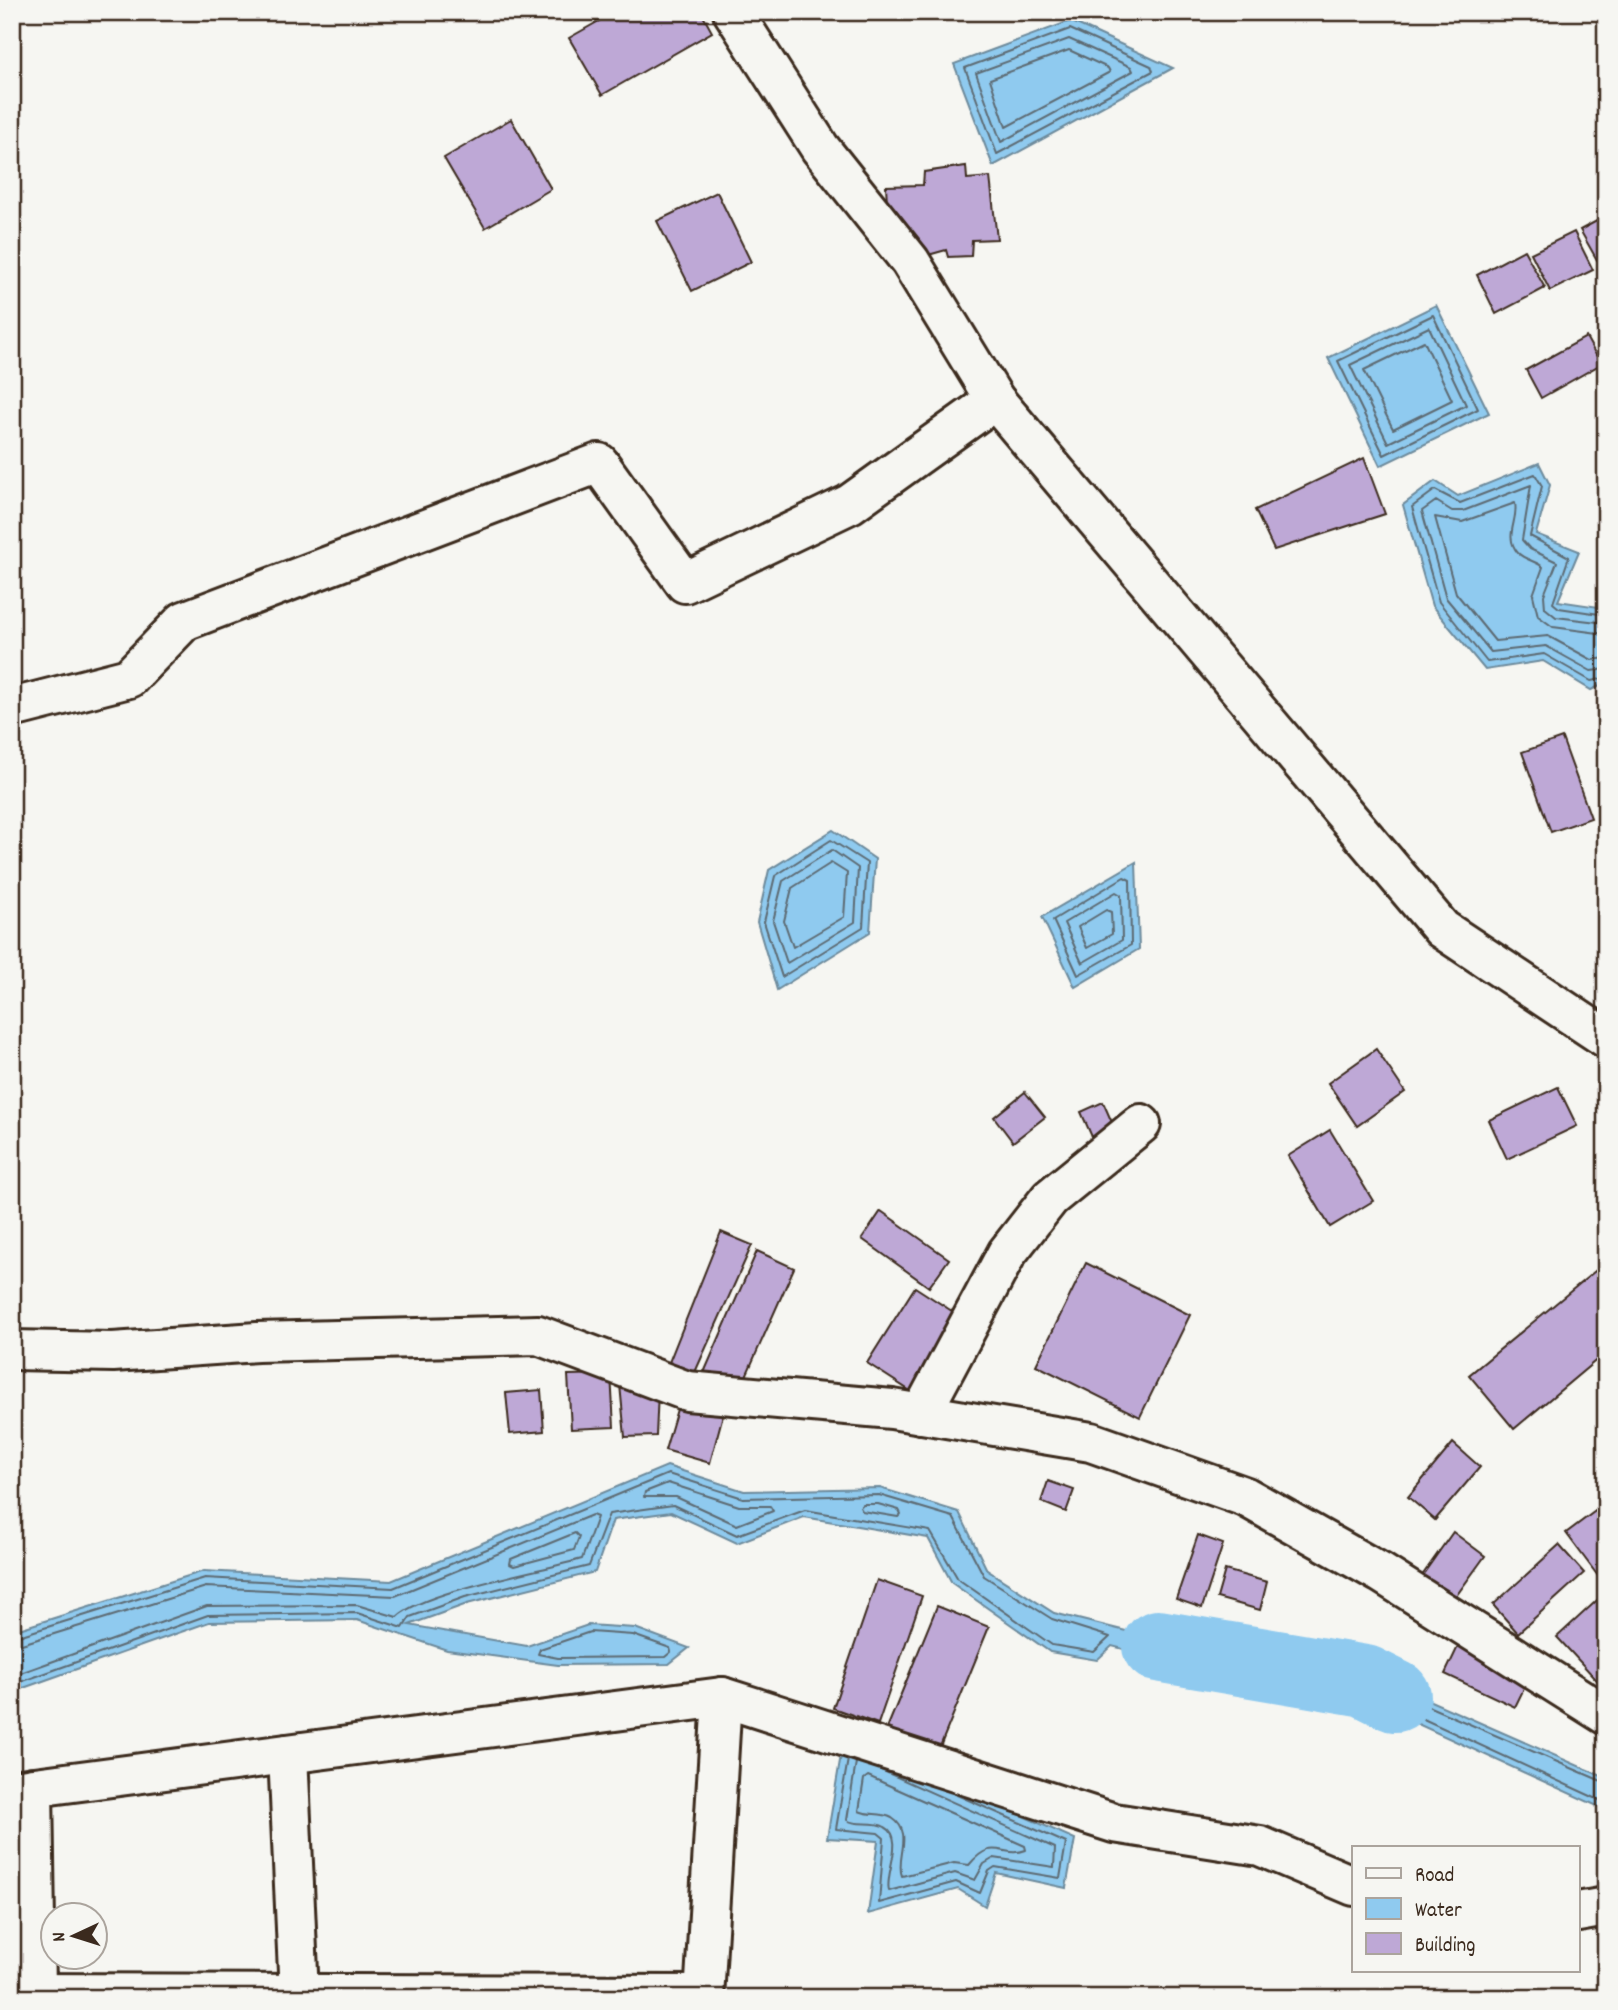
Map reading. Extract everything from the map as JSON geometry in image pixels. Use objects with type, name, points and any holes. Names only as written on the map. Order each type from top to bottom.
[{"type":"street","points":[[733,12],[820,148],[910,261],[995,400],[1442,929],[1606,1038]]},
{"type":"street","points":[[12,708],[129,678],[184,621],[599,463],[685,583],[850,504],[995,400]]},
{"type":"street","points":[[921,1414],[1007,1253],[1050,1198],[1141,1124]]},
{"type":"street","points":[[12,1350],[113,1352],[257,1342],[538,1335],[687,1391],[921,1414],[1091,1442],[1246,1497],[1381,1573],[1606,1715]]},
{"type":"street","points":[[722,1698],[704,1996],[24,1993],[23,1788],[722,1698],[1114,1823],[1260,1846],[1352,1885]]},
{"type":"street","points":[[288,1754],[299,1994]]},
{"type":"street","points":[[1580,1912],[1606,1907]]},
{"type":"water","points":[[1070,21],[1173,68],[993,166],[954,64]]},
{"type":"water","points":[[1436,305],[1489,413],[1380,466],[1328,358]]},
{"type":"water","points":[[1539,463],[1550,485],[1536,534],[1579,551],[1558,601],[1606,608],[1606,683],[1591,690],[1543,661],[1485,670],[1432,606],[1403,505],[1435,481],[1458,496]]},
{"type":"water","points":[[833,830],[875,859],[870,932],[777,990],[757,922],[769,870]]},
{"type":"water","points":[[1136,862],[1139,949],[1075,987],[1042,917]]},
{"type":"water","points":[[667,1466],[744,1491],[880,1488],[959,1512],[987,1570],[1054,1613],[1154,1638],[1278,1634],[1606,1778],[1606,1810],[1278,1660],[1202,1669],[1112,1646],[1097,1660],[1050,1652],[952,1583],[928,1538],[804,1517],[737,1543],[671,1512],[613,1520],[595,1572],[467,1604],[409,1625],[527,1646],[588,1625],[635,1628],[689,1648],[669,1664],[558,1665],[447,1650],[357,1620],[209,1622],[12,1692],[12,1632],[19,1629],[204,1571],[391,1581]]},
{"type":"water","points":[[844,1737],[1075,1839],[1066,1888],[996,1873],[985,1906],[958,1889],[868,1914],[878,1841],[827,1838]]},
{"type":"building","points":[[615,12],[701,12],[712,32],[602,95],[569,38]]},
{"type":"building","points":[[1606,107],[1606,126],[1597,115]]},
{"type":"building","points":[[511,119],[551,189],[485,228],[444,158]]},
{"type":"building","points":[[966,166],[967,179],[990,177],[997,239],[972,240],[971,256],[948,257],[946,250],[921,257],[888,219],[886,186],[923,185],[924,172]]},
{"type":"building","points":[[717,192],[751,262],[692,291],[657,221]]},
{"type":"building","points":[[1606,216],[1606,255],[1597,260],[1580,230]]},
{"type":"building","points":[[1574,232],[1593,270],[1550,291],[1531,253]]},
{"type":"building","points":[[1524,250],[1545,288],[1496,314],[1477,275]]},
{"type":"building","points":[[1586,337],[1601,364],[1541,398],[1526,370]]},
{"type":"building","points":[[1364,458],[1385,514],[1274,550],[1255,510]]},
{"type":"building","points":[[1562,738],[1591,818],[1551,832],[1522,752]]},
{"type":"building","points":[[1376,1049],[1405,1092],[1357,1126],[1328,1083]]},
{"type":"building","points":[[1558,1087],[1577,1126],[1507,1159],[1489,1120]]},
{"type":"building","points":[[1025,1092],[1045,1117],[1013,1142],[994,1117]]},
{"type":"building","points":[[1103,1102],[1114,1127],[1092,1137],[1081,1112]]},
{"type":"building","points":[[1330,1130],[1373,1201],[1330,1227],[1288,1156]]},
{"type":"building","points":[[881,1211],[949,1259],[929,1287],[862,1239]]},
{"type":"building","points":[[721,1232],[752,1245],[692,1379],[666,1370]]},
{"type":"building","points":[[757,1251],[794,1268],[739,1392],[703,1375]]},
{"type":"building","points":[[1606,1262],[1606,1352],[1514,1429],[1469,1375]]},
{"type":"building","points":[[1086,1263],[1190,1315],[1140,1417],[1036,1365]]},
{"type":"building","points":[[915,1287],[961,1317],[912,1392],[867,1363]]},
{"type":"building","points":[[611,1374],[614,1427],[571,1429],[568,1375]]},
{"type":"building","points":[[619,1374],[658,1391],[656,1436],[625,1437]]},
{"type":"building","points":[[541,1390],[544,1431],[510,1434],[506,1393]]},
{"type":"building","points":[[680,1399],[724,1411],[710,1463],[665,1450]]},
{"type":"building","points":[[1453,1443],[1480,1467],[1435,1520],[1408,1497]]},
{"type":"building","points":[[1048,1481],[1074,1490],[1066,1512],[1041,1502]]},
{"type":"building","points":[[1606,1503],[1606,1577],[1601,1580],[1566,1533]]},
{"type":"building","points":[[1453,1532],[1485,1556],[1451,1603],[1419,1580]]},
{"type":"building","points":[[1198,1535],[1223,1544],[1202,1608],[1176,1599]]},
{"type":"building","points":[[1559,1545],[1584,1573],[1518,1633],[1493,1605]]},
{"type":"building","points":[[1225,1570],[1267,1582],[1260,1610],[1217,1598]]},
{"type":"building","points":[[877,1580],[922,1596],[878,1724],[833,1708]]},
{"type":"building","points":[[1606,1592],[1606,1690],[1557,1637]]},
{"type":"building","points":[[937,1606],[989,1627],[935,1759],[883,1738]]},
{"type":"building","points":[[1462,1638],[1532,1672],[1515,1707],[1445,1674]]},
{"type":"waterway","points":[[1158,1646],[1365,1681],[1395,1696]]}]
